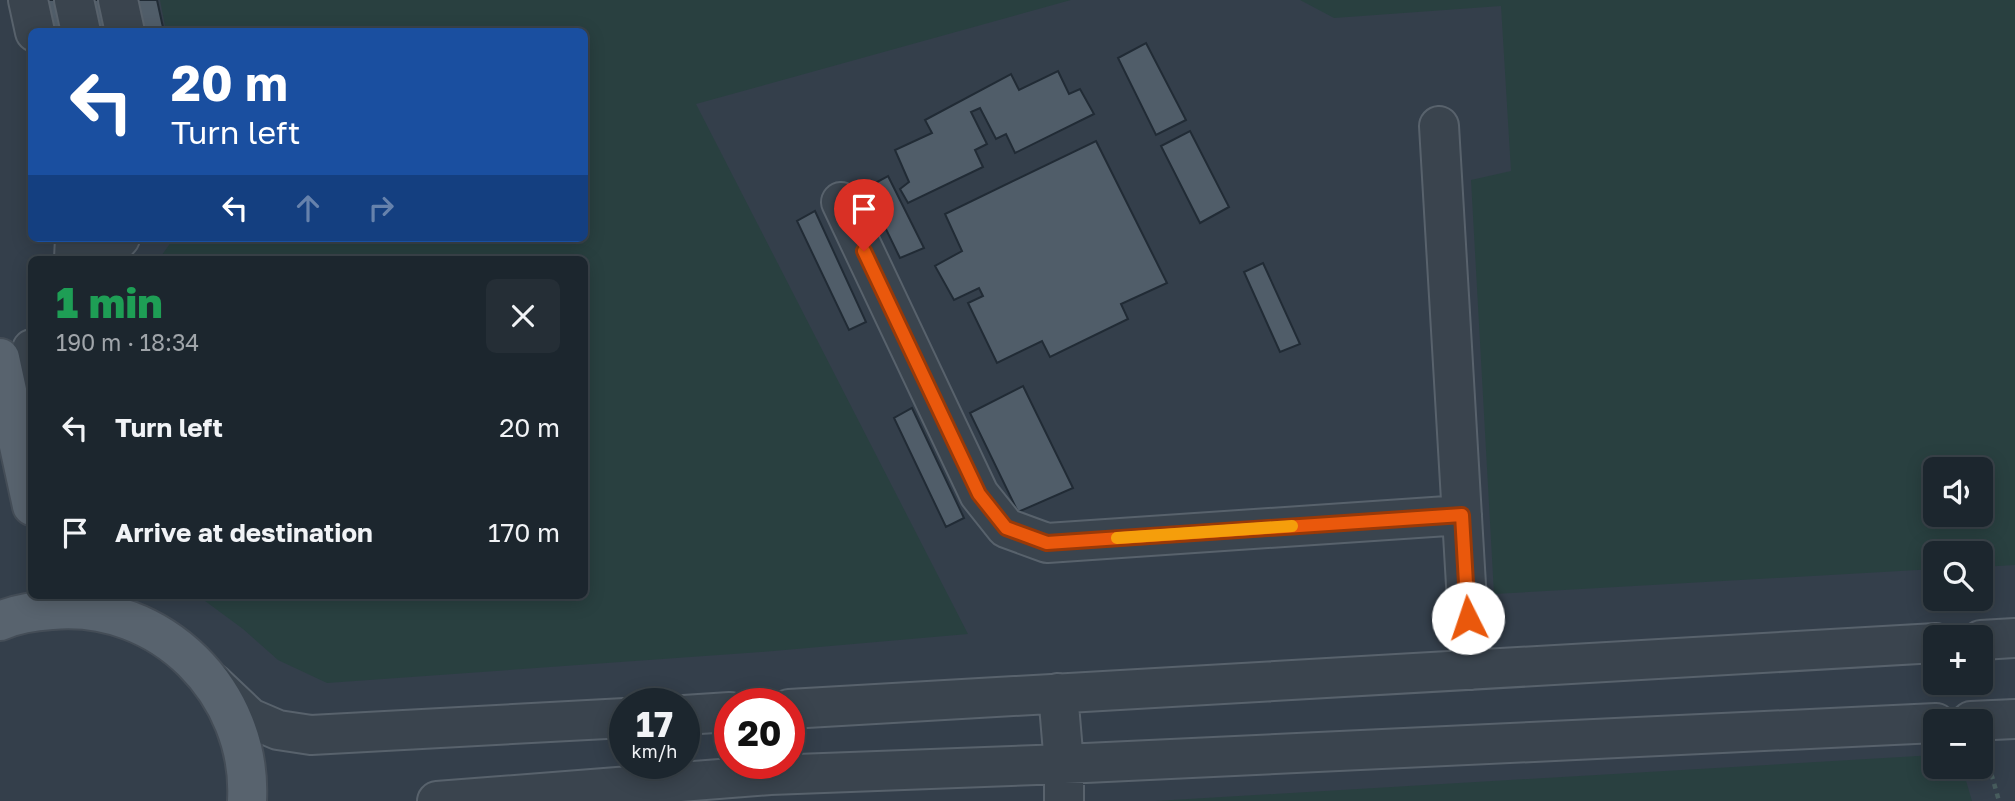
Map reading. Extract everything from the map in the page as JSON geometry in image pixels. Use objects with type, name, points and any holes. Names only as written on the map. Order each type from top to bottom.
[{"type":"main road","points":[[0,358],[28,488]]},
{"type":"main road","points":[[89,599],[152,629],[195,662],[213,682],[238,730],[245,757],[247,801]]},
{"type":"main road","points":[[0,621],[36,611],[68,608],[101,611],[127,618]]},
{"type":"street","points":[[29,0],[34,28]]},
{"type":"street","points":[[74,0],[79,28]]},
{"type":"street","points":[[118,0],[124,28]]},
{"type":"street","points":[[1439,126],[1471,670]]},
{"type":"street","points":[[841,202],[979,494],[1006,528],[1047,543],[1462,515]]},
{"type":"street","points":[[102,256],[116,242]]},
{"type":"street","points":[[20,452],[20,399],[28,366]]},
{"type":"street","points":[[1993,639],[2015,638]]},
{"type":"street","points":[[805,708],[1923,644]]},
{"type":"street","points":[[213,682],[250,718],[278,730],[311,735],[609,719]]},
{"type":"street","points":[[1058,693],[1064,783]]},
{"type":"street","points":[[1993,729],[2015,719]]},
{"type":"street","points":[[437,801],[769,775],[1064,783],[1923,724]]},
{"type":"path","points":[[1992,779],[1999,801]]},
{"type":"shaded area","points":[[0,0],[2015,0],[2015,801],[0,801]]},
{"type":"green space","points":[[160,0],[1071,0],[696,104],[968,634],[761,652],[327,683],[278,660],[243,629],[202,599],[588,599],[588,256],[161,256],[171,242],[588,242],[588,28],[165,28]]},
{"type":"green space","points":[[1300,0],[2015,0],[2015,565],[1993,566],[1993,541],[1923,541],[1923,570],[1494,594],[1471,180],[1511,171],[1501,6],[1334,18]]},
{"type":"green space","points":[[1923,756],[1923,779],[1966,779],[1972,801],[1155,801]]},
{"type":"building","points":[[36,0],[65,0],[71,28],[42,28]]},
{"type":"building","points":[[82,0],[111,0],[117,28],[88,28]]},
{"type":"building","points":[[128,0],[157,0],[163,28],[134,28]]},
{"type":"building","points":[[1146,43],[1186,120],[1156,135],[1118,58]]},
{"type":"building","points":[[1058,71],[1069,94],[1080,89],[1094,114],[1015,153],[1006,134],[996,139],[980,108],[971,112],[987,144],[975,150],[983,167],[908,203],[900,189],[909,182],[895,150],[932,133],[925,120],[1011,74],[1019,90]]},
{"type":"building","points":[[1190,131],[1229,207],[1200,223],[1161,146]]},
{"type":"building","points":[[1096,141],[1167,283],[1121,304],[1128,319],[1050,357],[1042,341],[997,363],[968,303],[983,296],[979,288],[954,300],[935,266],[962,251],[945,214]]},
{"type":"building","points":[[888,176],[924,248],[900,258],[866,188]]},
{"type":"building","points":[[815,211],[866,322],[849,330],[797,221]]},
{"type":"building","points":[[1263,263],[1300,344],[1280,352],[1244,272]]},
{"type":"building","points":[[1023,386],[1073,488],[1018,512],[970,413]]},
{"type":"building","points":[[912,408],[964,518],[946,527],[894,418]]},
{"type":"slow traffic","points":[[1117,538],[1292,526]]},
{"type":"route","points":[[864,251],[979,494],[1006,528],[1047,543],[1462,515],[1468,618]]}]
